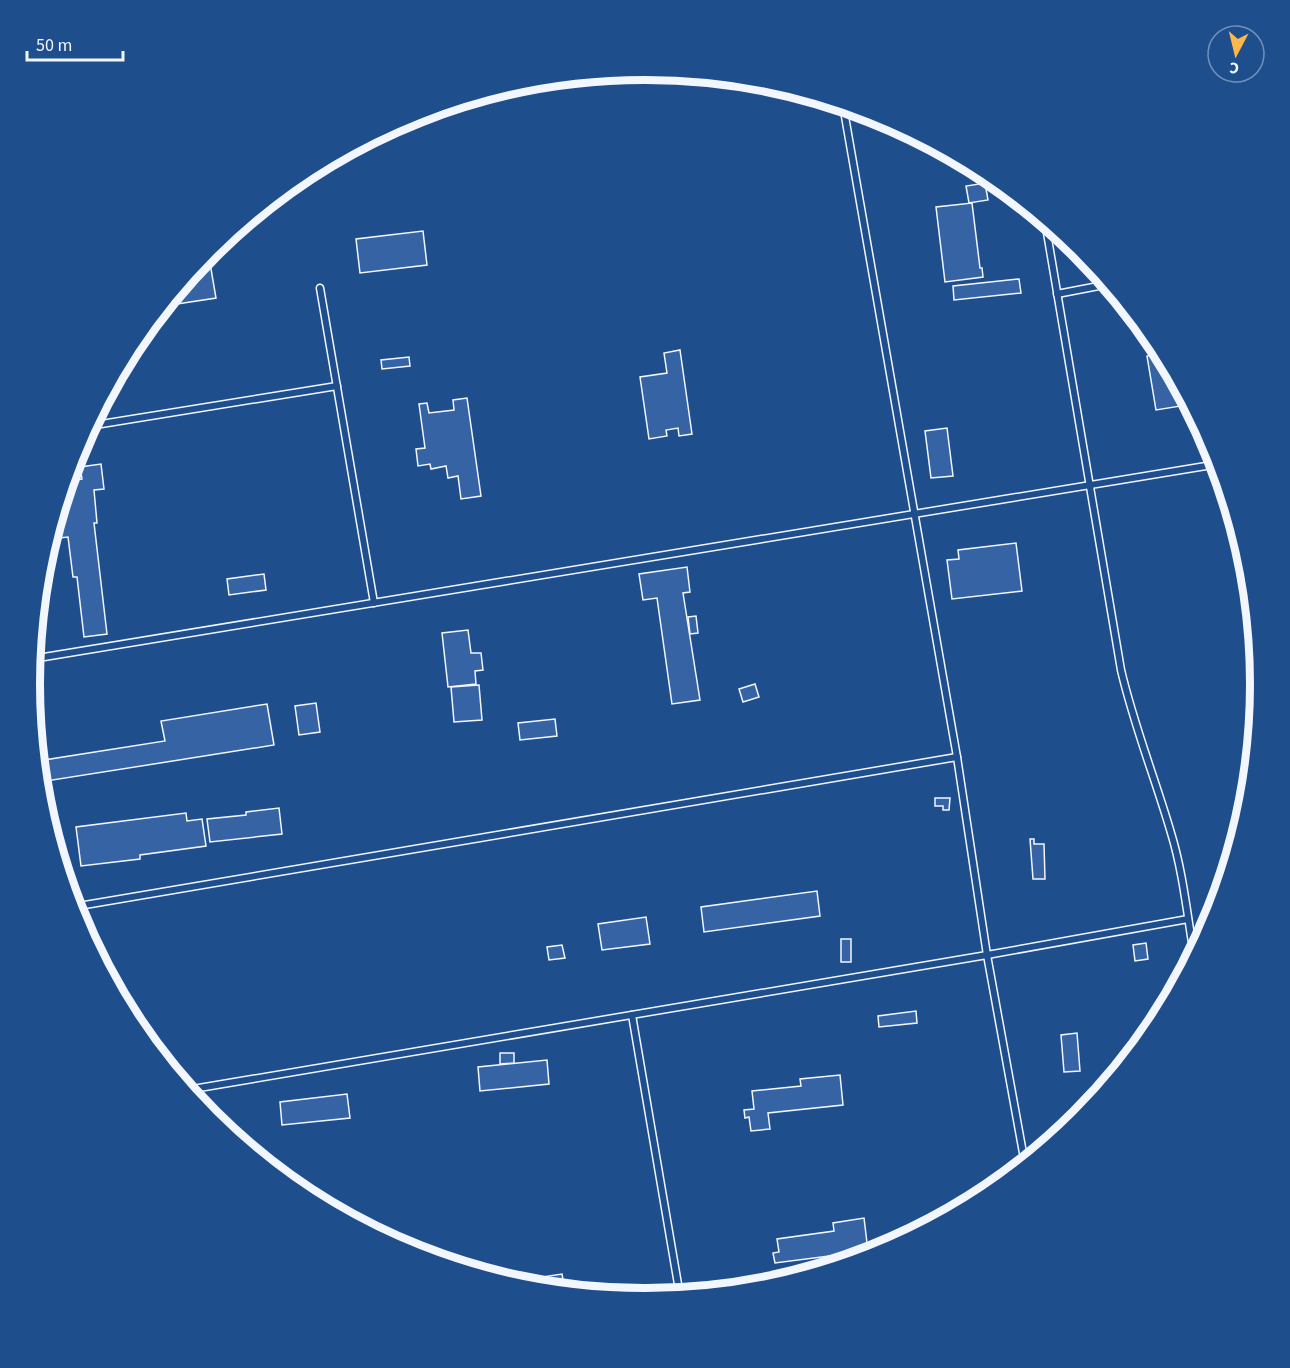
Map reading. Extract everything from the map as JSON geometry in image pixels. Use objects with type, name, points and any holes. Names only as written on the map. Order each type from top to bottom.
[{"type":"lane","points":[[845,114],[957,757],[987,956],[1023,1155]]},
{"type":"lane","points":[[1047,233],[1121,670],[1131,712],[1171,834],[1192,940]]},
{"type":"lane","points":[[1058,294],[1100,286]]},
{"type":"lane","points":[[320,288],[374,603]]},
{"type":"lane","points":[[100,424],[337,386]]},
{"type":"lane","points":[[41,658],[1208,466]]},
{"type":"lane","points":[[83,905],[957,757]]},
{"type":"lane","points":[[196,1088],[987,956],[1188,919]]},
{"type":"lane","points":[[632,1015],[678,1287]]},
{"type":"building","points":[[984,183],[988,200],[969,203],[966,186]]},
{"type":"building","points":[[972,203],[983,277],[945,282],[936,207]]},
{"type":"building","points":[[423,231],[427,265],[360,273],[356,239]]},
{"type":"building","points":[[210,265],[216,298],[175,304]]},
{"type":"building","points":[[1019,279],[1021,293],[954,300],[953,286]]},
{"type":"building","points":[[680,350],[692,434],[679,436],[678,428],[666,430],[667,436],[649,439],[640,377],[667,373],[664,353]]},
{"type":"building","points":[[1152,355],[1181,406],[1156,410],[1147,356]]},
{"type":"building","points":[[409,357],[410,366],[382,369],[381,360]]},
{"type":"building","points":[[467,398],[481,496],[461,499],[458,476],[448,478],[446,466],[431,469],[430,464],[418,466],[416,449],[425,448],[419,404],[427,403],[429,413],[454,410],[453,400]]},
{"type":"building","points":[[947,428],[953,476],[931,478],[925,431]]},
{"type":"building","points":[[101,464],[104,489],[94,490],[97,523],[94,523],[107,634],[84,637],[77,577],[73,577],[68,537],[59,537],[77,480],[82,479],[82,467]]},
{"type":"building","points":[[1016,543],[1022,591],[952,599],[947,560],[959,559],[958,550]]},
{"type":"building","points":[[687,567],[690,592],[683,593],[700,700],[672,704],[657,598],[643,600],[639,574]]},
{"type":"building","points":[[264,574],[266,590],[229,595],[227,579]]},
{"type":"building","points":[[696,616],[698,633],[690,634],[688,617]]},
{"type":"building","points":[[468,630],[471,653],[481,653],[483,670],[475,671],[476,684],[448,687],[442,633]]},
{"type":"building","points":[[755,684],[759,697],[743,702],[739,689]]},
{"type":"building","points":[[479,685],[482,720],[454,722],[451,687]]},
{"type":"building","points":[[316,703],[320,732],[299,735],[295,706]]},
{"type":"building","points":[[267,704],[274,745],[49,781],[46,760],[165,741],[161,721]]},
{"type":"building","points":[[555,719],[557,736],[520,740],[518,723]]},
{"type":"building","points":[[935,798],[950,798],[949,810],[943,810],[943,806],[935,806]]},
{"type":"building","points":[[279,808],[282,834],[210,842],[207,819],[246,815],[246,812]]},
{"type":"building","points":[[186,813],[187,821],[202,819],[206,846],[140,855],[140,859],[81,866],[76,827]]},
{"type":"building","points":[[1030,839],[1034,839],[1034,844],[1044,844],[1045,879],[1033,879]]},
{"type":"building","points":[[817,891],[820,916],[704,932],[701,907]]},
{"type":"building","points":[[646,917],[650,944],[602,950],[598,924]]},
{"type":"building","points":[[841,939],[851,939],[851,962],[841,962]]},
{"type":"building","points":[[1146,943],[1148,959],[1135,961],[1133,945]]},
{"type":"building","points":[[562,945],[565,958],[549,960],[547,947]]},
{"type":"building","points":[[916,1011],[917,1023],[879,1027],[878,1016]]},
{"type":"building","points":[[1077,1033],[1080,1071],[1064,1072],[1061,1035]]},
{"type":"building","points":[[500,1053],[514,1053],[514,1063],[500,1064]]},
{"type":"building","points":[[547,1060],[549,1084],[480,1091],[478,1067]]},
{"type":"building","points":[[840,1075],[843,1105],[768,1113],[770,1129],[751,1131],[749,1117],[745,1118],[744,1110],[754,1109],[752,1091],[801,1086],[800,1079]]},
{"type":"building","points":[[347,1094],[350,1118],[282,1125],[280,1102]]},
{"type":"building","points":[[864,1218],[867,1245],[844,1254],[775,1263],[773,1253],[779,1252],[777,1239],[834,1231],[833,1223]]},
{"type":"building","points":[[562,1274],[564,1283],[534,1278]]}]
